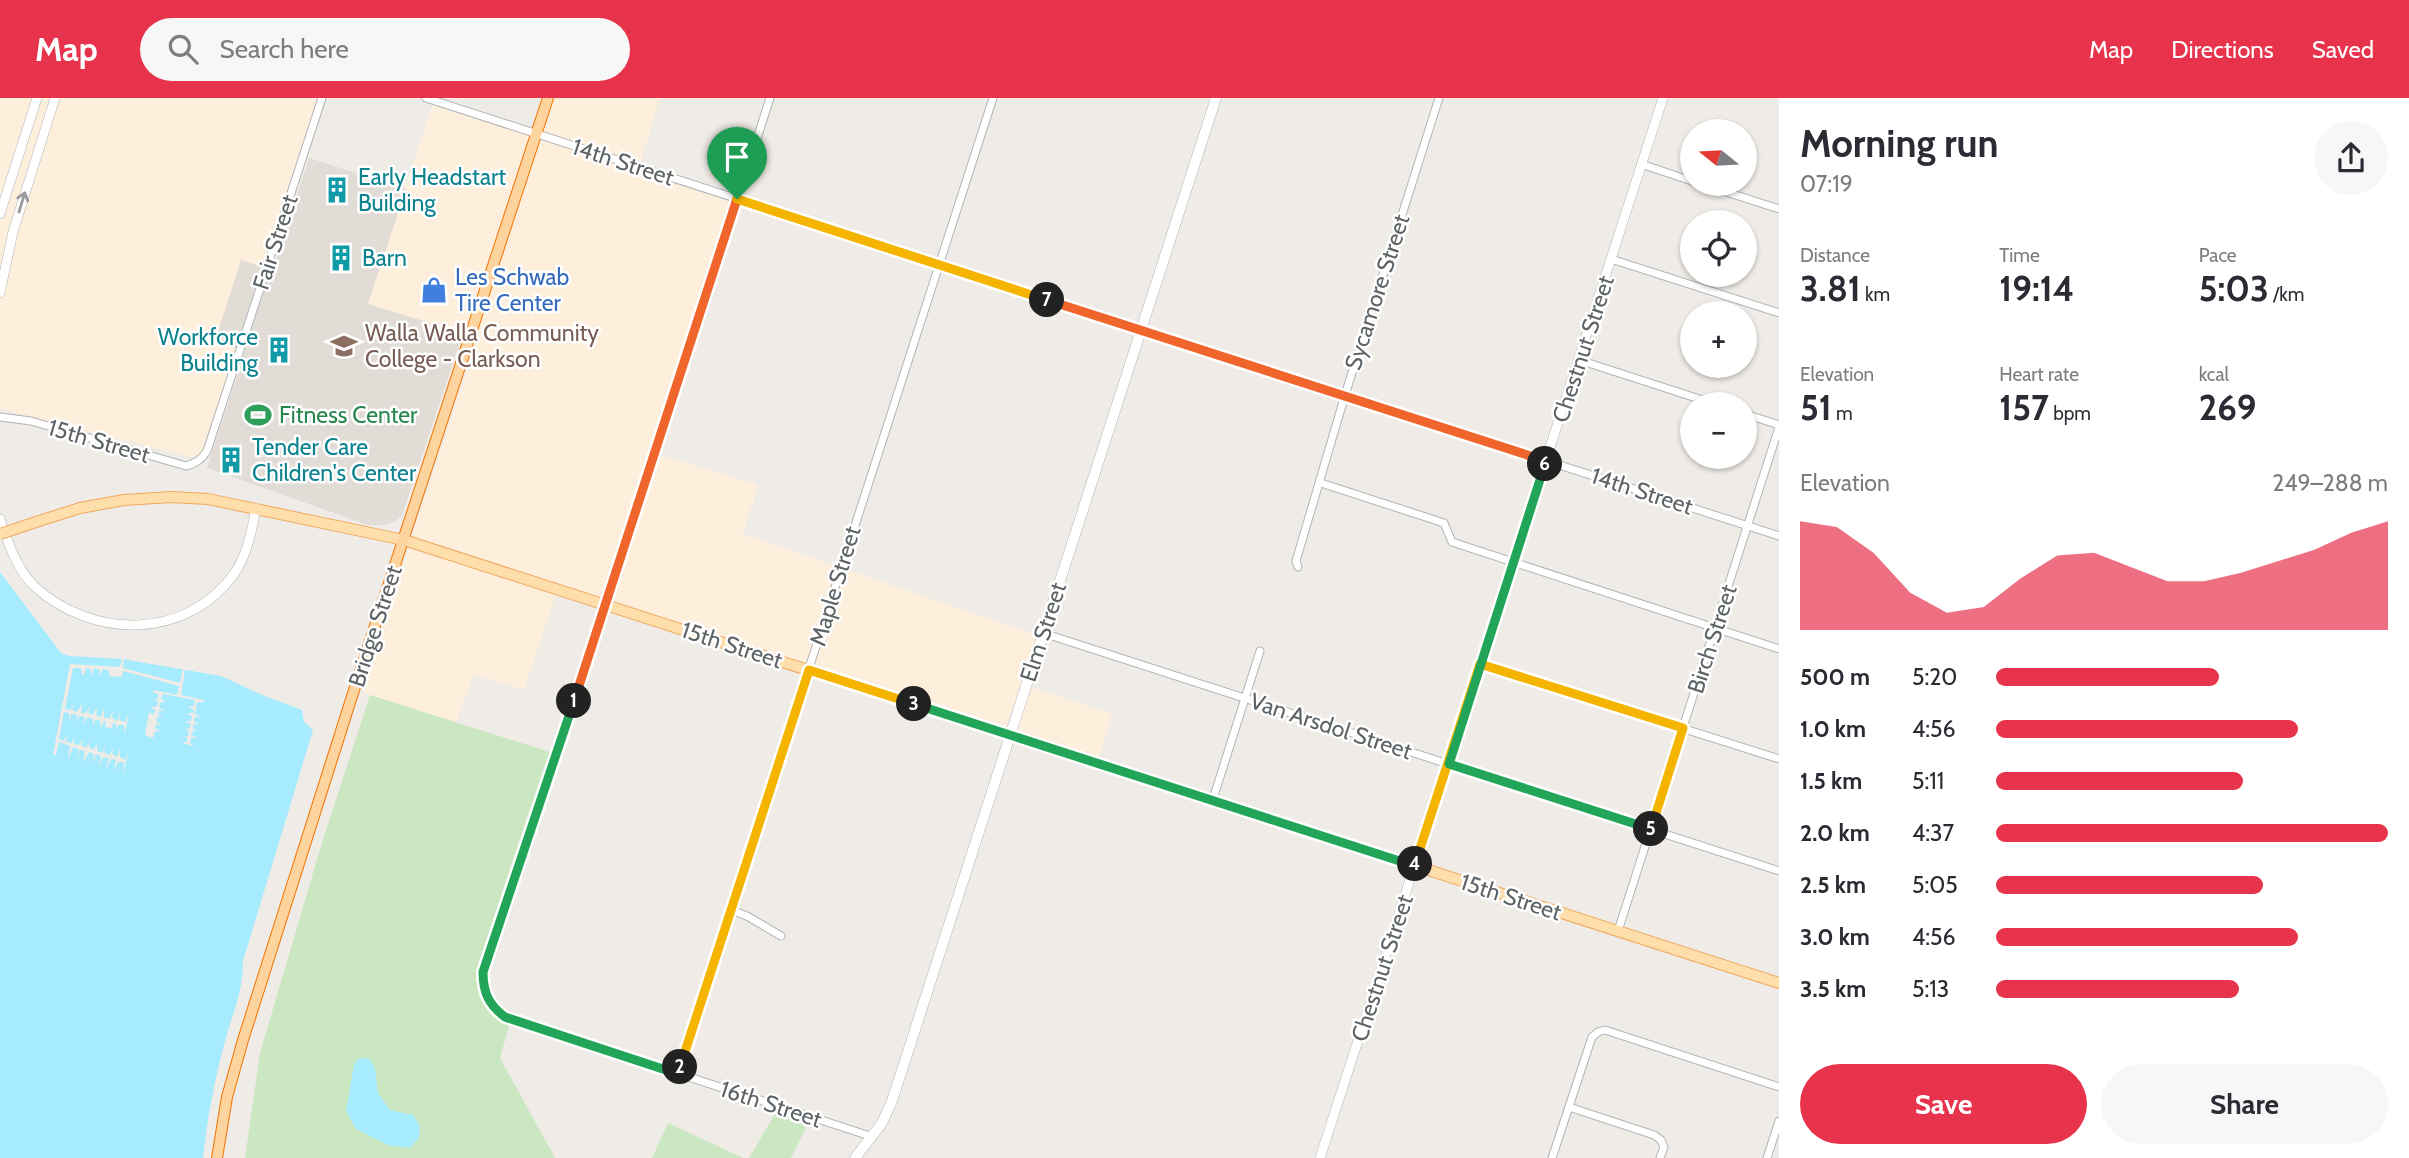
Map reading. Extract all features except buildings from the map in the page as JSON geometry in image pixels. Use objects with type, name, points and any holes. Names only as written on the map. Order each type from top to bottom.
[{"type":"highway","name":"Bridge Street","points":[[217,1158],[227,1097],[243,1040],[548,98]]},
{"type":"main road","name":"Elm Street","points":[[855,1158],[882,1124],[892,1101],[1216,98]]},
{"type":"main road","name":"15th Street","points":[[0,534],[80,508],[124,500],[160,498],[208,499],[404,540],[1779,983]]},
{"type":"street","points":[[0,214],[37,98]]},
{"type":"street","points":[[0,293],[13,232],[55,98]]},
{"type":"street","name":"Fair Street","points":[[197,463],[206,451],[322,98]]},
{"type":"street","name":"14th Street","points":[[426,98],[1779,536]]},
{"type":"street","points":[[607,604],[769,98]]},
{"type":"street","name":"Maple Street","points":[[678,1074],[993,98]]},
{"type":"street","name":"Sycamore Street","points":[[1298,567],[1296,561],[1345,395],[1439,98]]},
{"type":"street","name":"Chestnut Street","points":[[1320,1158],[1663,98]]},
{"type":"street","points":[[1641,164],[1680,177]]},
{"type":"street","points":[[1738,196],[1779,209]]},
{"type":"street","points":[[1611,259],[1779,313]]},
{"type":"street","points":[[1579,360],[1680,393]]},
{"type":"street","name":"15th Street","points":[[0,417],[31,421],[186,466],[197,463]]},
{"type":"street","points":[[1757,418],[1779,426]]},
{"type":"street","name":"Birch Street","points":[[1618,932],[1779,426]]},
{"type":"street","points":[[1321,483],[1444,523],[1452,542],[1779,649]]},
{"type":"street","points":[[0,519],[15,560],[33,584],[54,601],[98,622],[143,626],[169,621],[195,609],[217,593],[235,573],[244,555],[256,508]]},
{"type":"street","name":"16th Street","points":[[607,604],[483,972],[483,989],[492,1008],[505,1017],[873,1137]]},
{"type":"street","name":"Van Arsdol Street","points":[[1043,633],[1779,871]]},
{"type":"street","points":[[1213,799],[1260,651]]},
{"type":"street","points":[[1480,664],[1779,759]]},
{"type":"street","points":[[731,910],[781,936]]},
{"type":"street","points":[[1552,1158],[1592,1037],[1598,1032],[1605,1030],[1779,1087]]},
{"type":"street","points":[[1569,1107],[1654,1135],[1661,1140],[1664,1147],[1660,1158]]},
{"type":"street","points":[[1767,1158],[1779,1121]]},
{"type":"shaded area","points":[[0,98],[322,98],[201,456],[195,458],[0,409]]},
{"type":"shaded area","points":[[548,98],[660,98],[639,167],[737,199],[654,453],[758,485],[743,534],[1042,637],[1027,686],[1112,714],[1098,763],[558,589],[524,690],[474,674],[456,722],[363,693],[478,339],[367,304],[434,101],[536,134]]},
{"type":"shaded area","name":"Walla Walla Community College - Clarkson","points":[[309,158],[406,189],[368,304],[463,333],[402,515],[394,522],[383,525],[368,525],[207,468],[245,351],[215,341],[241,260],[273,270]]},
{"type":"green space","points":[[370,695],[556,754],[483,973],[492,1007],[511,1019],[500,1058],[555,1158],[245,1158],[260,1053],[321,846]]},
{"type":"green space","points":[[779,1107],[811,1117],[791,1158],[749,1158]]},
{"type":"green space","points":[[668,1123],[743,1158],[652,1158]]},
{"type":"water","points":[[0,572],[61,653],[69,656],[122,659],[221,676],[302,710],[304,722],[313,730],[243,961],[239,994],[214,1087],[203,1158],[0,1158]]},
{"type":"water","points":[[359,1058],[370,1059],[375,1069],[378,1093],[390,1110],[413,1115],[420,1126],[419,1138],[410,1148],[388,1145],[356,1129],[346,1111],[354,1065]]},
{"type":"pier","points":[[122,659],[123,668],[180,683],[183,669],[185,670],[181,695],[204,700],[197,702],[195,714],[201,716],[195,717],[194,721],[199,725],[193,724],[193,729],[198,730],[191,735],[197,738],[191,738],[190,743],[195,746],[181,743],[187,742],[187,737],[182,736],[188,736],[189,731],[184,729],[189,729],[191,724],[185,722],[191,721],[192,716],[186,714],[193,713],[194,710],[188,706],[194,706],[195,700],[163,694],[161,699],[166,702],[161,702],[159,707],[165,711],[160,710],[158,714],[164,718],[158,716],[156,721],[162,725],[157,724],[155,728],[161,732],[155,731],[153,738],[145,735],[149,713],[154,714],[156,710],[150,708],[157,706],[158,702],[152,699],[157,700],[159,695],[153,692],[154,690],[177,695],[179,686],[123,671],[122,677],[109,676],[109,670],[103,669],[100,676],[100,670],[94,668],[92,675],[90,669],[86,668],[84,675],[81,668],[73,668],[65,709],[71,710],[74,702],[72,710],[77,712],[82,703],[81,713],[86,713],[90,706],[88,713],[93,715],[97,707],[96,715],[101,717],[104,708],[104,718],[110,718],[113,710],[112,718],[117,721],[121,712],[119,720],[125,722],[129,714],[125,733],[124,725],[118,725],[117,731],[116,724],[113,723],[112,728],[105,727],[104,721],[101,728],[100,720],[95,720],[93,726],[93,719],[88,717],[84,724],[85,717],[79,716],[78,723],[77,715],[71,714],[70,721],[69,713],[64,712],[59,739],[64,741],[68,734],[66,742],[72,743],[74,736],[74,744],[79,745],[83,739],[81,745],[86,748],[89,741],[89,747],[94,750],[97,743],[97,751],[102,753],[106,746],[104,752],[109,755],[114,748],[112,754],[117,757],[120,750],[120,757],[125,760],[129,752],[122,775],[124,762],[118,762],[114,773],[116,760],[111,759],[106,770],[109,758],[103,757],[99,768],[101,756],[96,754],[92,766],[94,754],[89,752],[83,763],[85,751],[80,750],[76,761],[79,749],[73,747],[68,759],[70,746],[59,742],[56,755],[53,755],[70,664],[120,667]]},
{"type":"place","name":"Early Headstart Building","points":[[337,190]]},
{"type":"place","name":"Barn","points":[[341,258]]},
{"type":"place","name":"Les Schwab Tire Center","points":[[434,290]]},
{"type":"place","name":"Walla Walla Community College - Clarkson","points":[[344,346]]},
{"type":"place","name":"Workforce Building","points":[[279,350]]},
{"type":"place","name":"Fitness Center","points":[[258,415]]},
{"type":"place","name":"Tender Care Children's Center","points":[[231,460]]},
{"type":"route","points":[[737,199],[607,604],[483,972],[483,989],[492,1008],[505,1017],[678,1074],[809,670],[1415,866],[1480,664],[1683,728],[1651,830],[1449,764],[1497,613],[1513,562],[1546,461],[737,199]]}]
